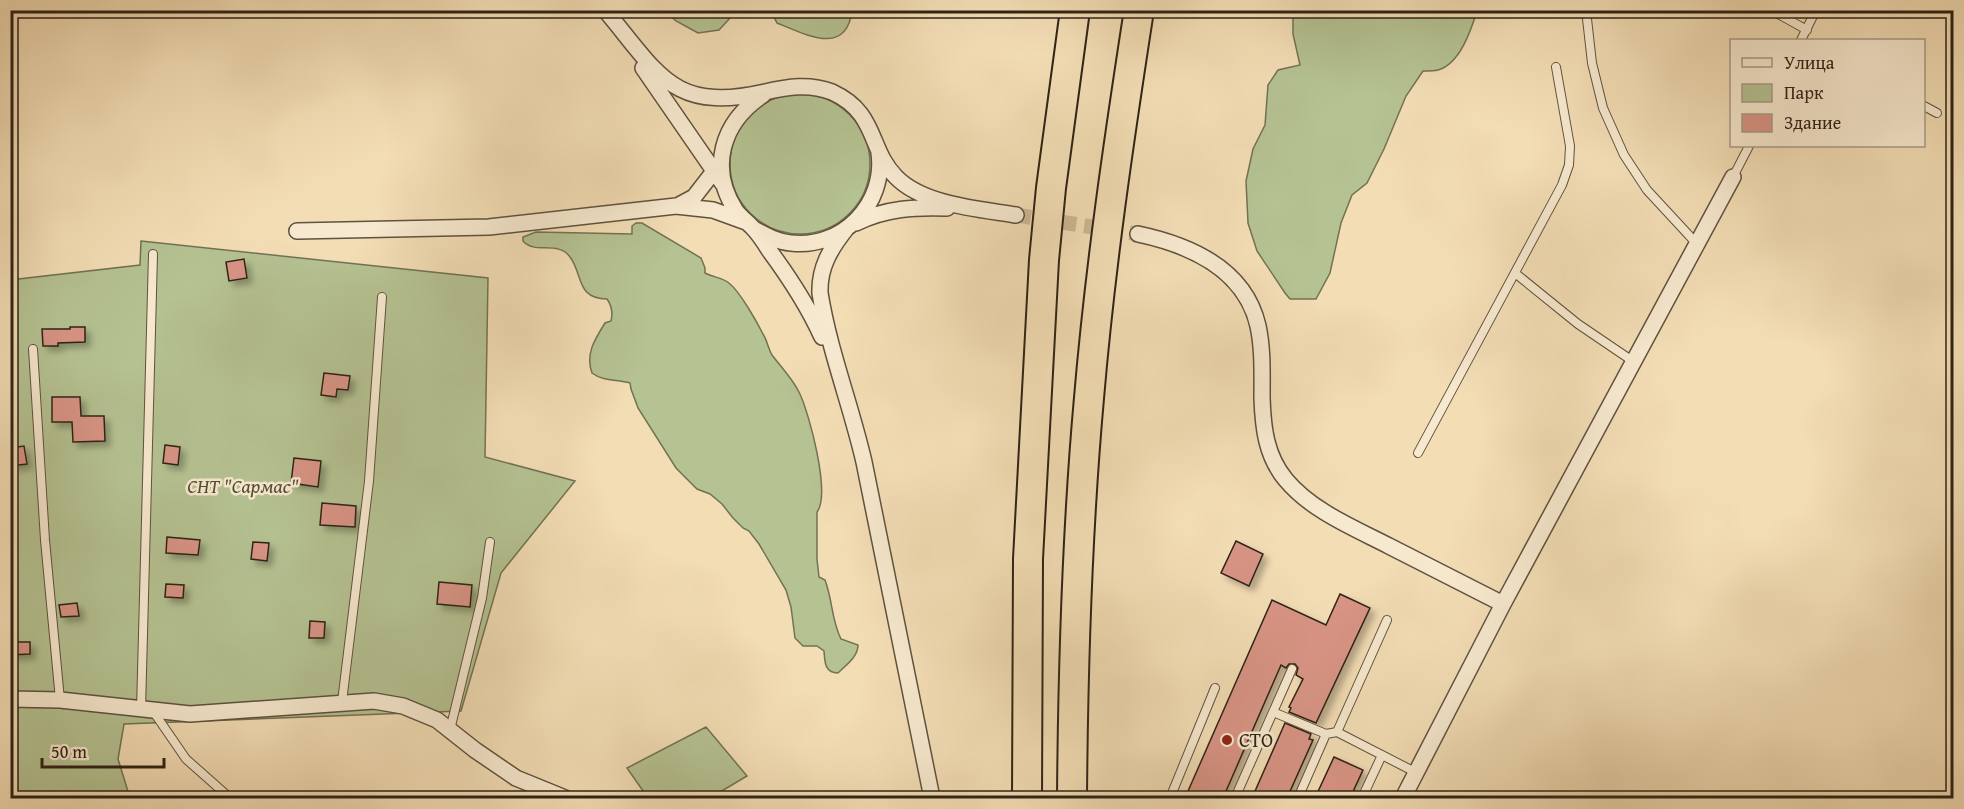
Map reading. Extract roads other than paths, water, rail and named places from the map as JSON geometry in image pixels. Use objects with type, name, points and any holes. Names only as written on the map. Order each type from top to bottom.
[{"type":"highway","points":[[1026,792],[1028,559],[1044,260],[1051,188],[1075,10]]},
{"type":"highway","points":[[1073,792],[1078,557],[1089,399],[1112,189],[1139,10]]},
{"type":"street","points":[[605,10],[658,74],[685,92],[699,97],[731,98],[796,86],[830,91],[862,114],[888,166],[905,184],[920,194],[974,208],[1016,215]]},
{"type":"street","points":[[605,10],[724,186]]},
{"type":"street","points":[[780,88],[764,94],[749,104],[739,115],[725,140],[721,171],[724,186],[738,213],[750,225],[799,293],[839,372]]},
{"type":"street","points":[[874,135],[880,166],[876,187],[865,211],[849,227],[828,257],[820,283],[823,310],[864,462],[932,798]]},
{"type":"street","points":[[676,206],[694,197],[714,172],[722,156]]},
{"type":"street","points":[[1403,798],[1503,604],[1733,177]]},
{"type":"street","points":[[297,231],[489,227],[676,206],[713,210],[750,225],[774,239],[804,244],[831,238],[864,219],[897,209],[974,208]]},
{"type":"street","points":[[1138,234],[1195,251],[1231,276],[1243,291],[1251,304],[1258,325],[1266,440],[1273,460],[1285,479],[1300,495],[1361,531],[1503,604]]},
{"type":"street","points":[[10,699],[60,700],[190,714],[342,702],[374,701],[403,706],[437,720],[516,778],[565,798]]},
{"type":"lane","points":[[1586,10],[1592,63],[1603,108],[1624,155],[1647,190],[1697,244]]},
{"type":"lane","points":[[1771,10],[1807,30]]},
{"type":"lane","points":[[1802,39],[1816,10]]},
{"type":"lane","points":[[1418,453],[1562,186],[1569,165],[1570,146],[1556,67]]},
{"type":"lane","points":[[1925,107],[1937,113]]},
{"type":"lane","points":[[1733,177],[1748,147]]},
{"type":"lane","points":[[153,254],[147,710],[186,759],[230,798]]},
{"type":"lane","points":[[1515,273],[1578,324],[1634,362]]},
{"type":"lane","points":[[342,702],[369,480],[382,297]]},
{"type":"lane","points":[[33,349],[45,540],[60,700]]},
{"type":"lane","points":[[450,730],[482,598],[490,542]]},
{"type":"lane","points":[[1337,732],[1387,620]]},
{"type":"lane","points":[[1235,798],[1292,669]]},
{"type":"lane","points":[[1170,798],[1215,688]]},
{"type":"lane","points":[[1273,712],[1326,734],[1337,732],[1417,773]]},
{"type":"lane","points":[[1298,798],[1326,734]]},
{"type":"lane","points":[[1362,798],[1382,755]]},
{"type":"tunnel","points":[[1016,215],[1138,234]]},
{"type":"place","name":"СТО","points":[[1227,740]]},
{"type":"park label","name":"СНТ \"Сармас\"","points":[[243,486]]}]
